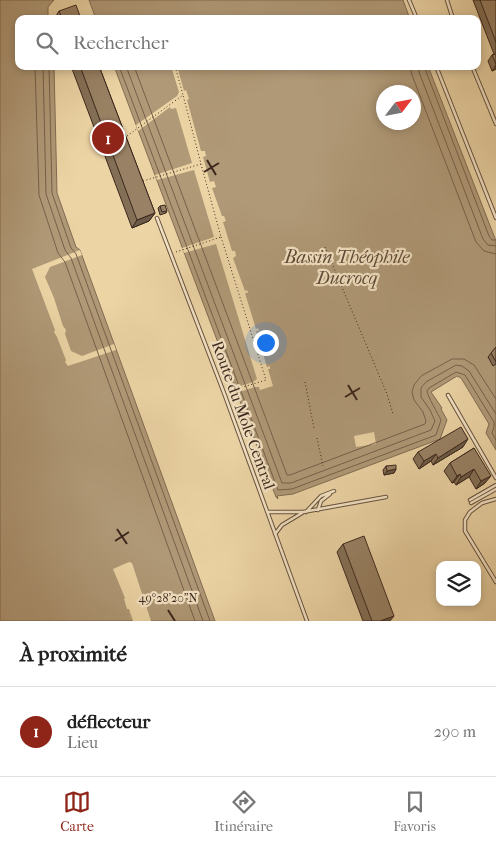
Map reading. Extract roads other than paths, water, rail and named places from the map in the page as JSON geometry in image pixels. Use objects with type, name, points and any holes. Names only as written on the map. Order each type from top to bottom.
[{"type":"lane","points":[[409,0],[415,15]]},
{"type":"lane","points":[[447,0],[452,15]]},
{"type":"lane","points":[[438,70],[496,218]]},
{"type":"lane","points":[[474,70],[496,124]]},
{"type":"lane","name":"Route du Mole Central","points":[[157,218],[224,393],[307,621]]},
{"type":"lane","points":[[448,395],[496,477]]},
{"type":"lane","points":[[496,485],[471,502],[496,489]]},
{"type":"lane","points":[[275,534],[282,525],[304,512],[321,496],[334,491],[321,501],[318,510]]},
{"type":"lane","points":[[268,512],[304,512],[386,496]]},
{"type":"lane","points":[[496,499],[482,503],[470,512],[465,520],[465,531],[496,582]]},
{"type":"water","points":[[0,0],[54,0],[48,7],[48,15],[15,15],[15,70],[54,70],[57,193],[76,247],[80,250],[215,621],[0,621]]},
{"type":"water","points":[[89,0],[403,0],[409,15],[95,15]]},
{"type":"water","name":"Bassin Théophile Ducrocq","points":[[116,70],[430,70],[496,241],[496,450],[486,433],[489,424],[461,378],[457,376],[431,392],[442,408],[447,420],[440,439],[293,494],[277,496],[278,499]]},
{"type":"place","name":"déflecteur","points":[[108,138]]}]
